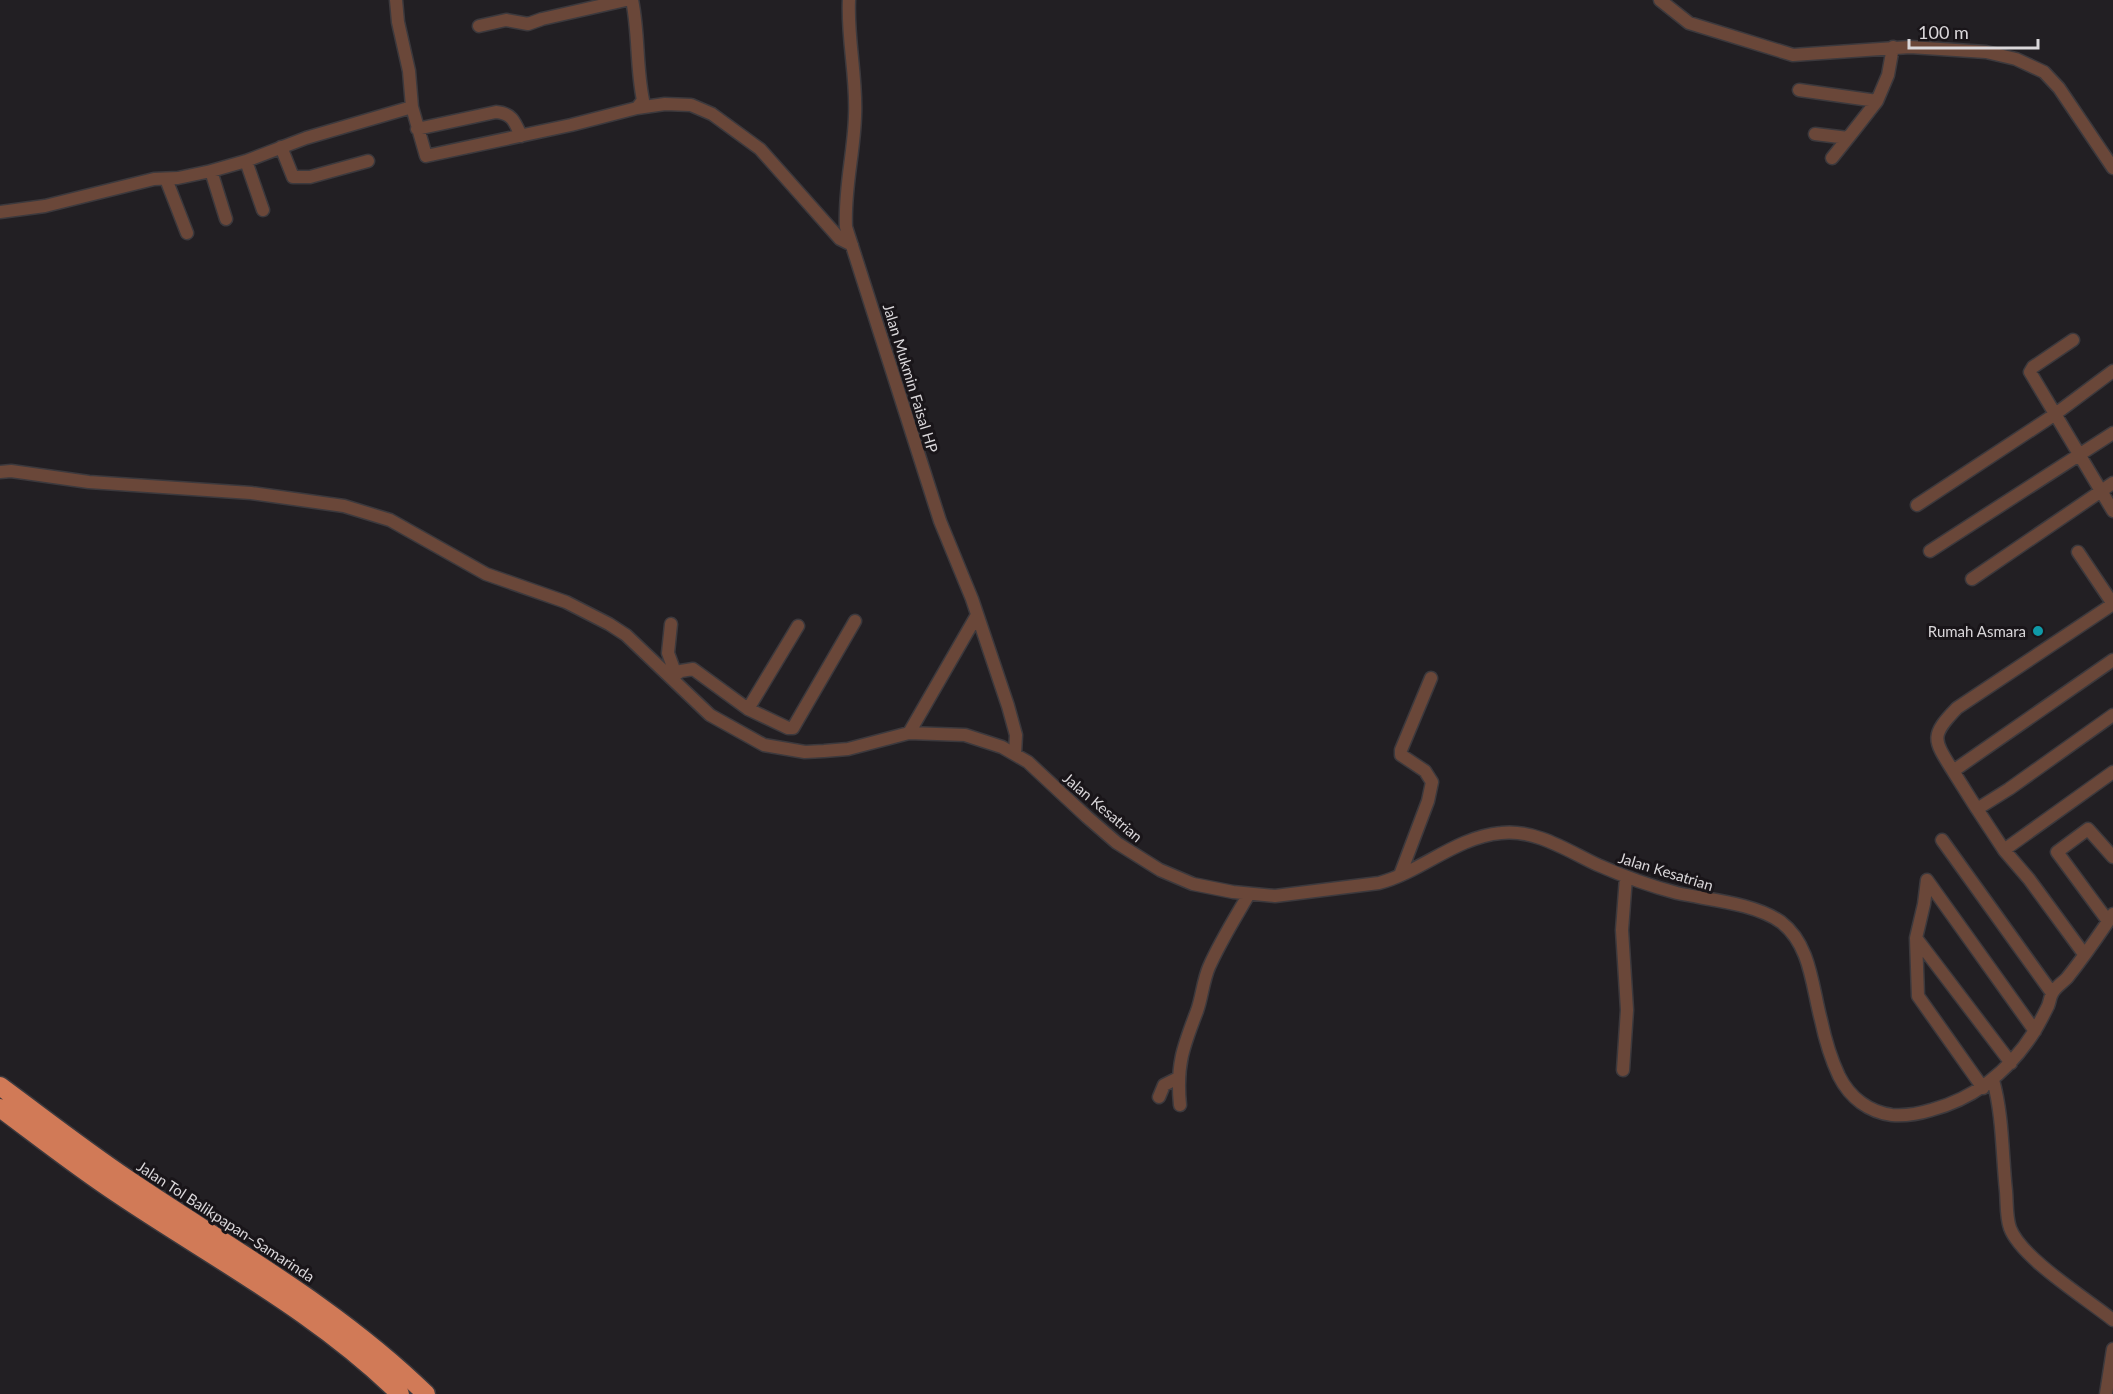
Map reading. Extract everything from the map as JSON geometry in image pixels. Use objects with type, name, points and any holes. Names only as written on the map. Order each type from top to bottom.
[{"type":"highway","name":"Jalan Tol Balikpapan–Samarinda","points":[[0,1086],[120,1185]]},
{"type":"highway","name":"Jalan Tol Balikpapan–Samarinda","points":[[0,1108],[268,1280],[314,1301],[398,1367],[426,1394]]},
{"type":"highway","name":"Jalan Tol Balikpapan–Samarinda","points":[[268,1280],[400,1394]]},
{"type":"street","points":[[396,0],[398,22],[409,71],[412,107],[426,156],[637,108],[677,103],[700,108],[712,114],[760,149],[840,239],[852,245]]},
{"type":"street","points":[[479,26],[506,20],[528,24],[626,0]]},
{"type":"street","points":[[632,0],[637,35],[639,83],[643,100],[637,108]]},
{"type":"street","name":"Jalan Mukmin Faisal HP","points":[[849,0],[855,119],[845,209],[846,227],[937,511],[972,599],[1014,727],[1017,743],[1015,754]]},
{"type":"street","points":[[1660,0],[1689,22],[1793,55],[1910,47],[1986,52],[2002,55],[2035,67],[2044,72],[2066,95],[2113,168]]},
{"type":"street","points":[[1832,158],[1877,101],[1888,75],[1893,47]]},
{"type":"street","points":[[1799,90],[1877,101]]},
{"type":"street","points":[[0,212],[45,206],[154,179],[211,171],[412,107]]},
{"type":"street","points":[[417,129],[496,112],[512,117],[521,136]]},
{"type":"street","points":[[1815,134],[1848,138]]},
{"type":"street","points":[[281,147],[293,177],[301,178],[368,161]]},
{"type":"street","points":[[246,160],[263,210]]},
{"type":"street","points":[[211,171],[226,219]]},
{"type":"street","points":[[166,179],[187,232]]},
{"type":"street","points":[[2073,340],[2033,367],[2030,372],[2113,511]]},
{"type":"street","points":[[1917,505],[2054,415],[2113,371]]},
{"type":"street","points":[[1930,551],[2113,433]]},
{"type":"street","name":"Jalan Kesatrian","points":[[0,472],[18,472],[89,482],[251,494],[344,506],[375,514],[390,520],[486,574],[566,602],[626,634],[674,676],[711,715],[764,745],[805,752],[824,751],[848,749],[909,733],[965,735],[986,741],[1015,754],[1039,771],[1087,818],[1118,843],[1160,870],[1193,884],[1275,896],[1379,883],[1394,879],[1465,842],[1503,832],[1539,837],[1626,877],[1675,892],[1758,910],[1780,922],[1800,945],[1809,964],[1830,1055],[1847,1090],[1862,1105],[1885,1114],[1913,1115],[1960,1101],[1988,1084],[2011,1063],[2035,1031],[2052,993],[2111,919]]},
{"type":"street","points":[[1972,579],[2113,483]]},
{"type":"street","points":[[2078,552],[2113,604],[1957,708],[1938,729],[1937,744],[2004,850],[2029,879],[2084,954]]},
{"type":"street","points":[[909,733],[976,615]]},
{"type":"street","points":[[671,624],[668,653],[674,676],[685,670],[693,669],[748,709],[788,728],[793,728],[855,621]]},
{"type":"street","points":[[748,709],[798,626]]},
{"type":"street","points":[[1953,771],[2113,660]]},
{"type":"street","points":[[1400,875],[1428,801],[1432,782],[1425,771],[1401,755],[1401,750],[1431,678]]},
{"type":"street","points":[[1977,809],[2113,715]]},
{"type":"street","points":[[2004,850],[2113,772]]},
{"type":"street","points":[[2111,919],[2057,852],[2088,829],[2113,857]]},
{"type":"street","points":[[1942,840],[2052,993]]},
{"type":"street","points":[[1623,1070],[1627,1010],[1622,930],[1626,877]]},
{"type":"street","points":[[2035,1031],[1927,880],[1916,938],[1918,996],[1999,1101],[2003,1169],[2010,1227],[2020,1244],[2055,1277],[2113,1320]]},
{"type":"street","points":[[1180,1105],[1178,1078],[1180,1059],[1188,1030],[1197,1010],[1208,968],[1249,894]]},
{"type":"street","points":[[1916,938],[2011,1063]]},
{"type":"street","points":[[1159,1098],[1164,1084],[1178,1078]]},
{"type":"street","points":[[2106,1394],[2113,1349]]},
{"type":"place","name":"Rumah Asmara","points":[[2038,631]]}]
